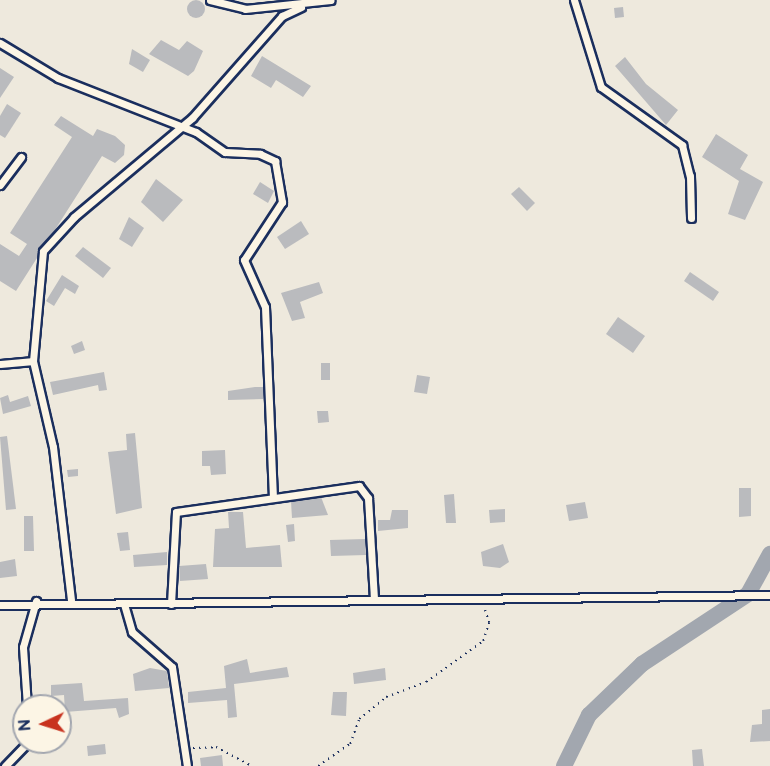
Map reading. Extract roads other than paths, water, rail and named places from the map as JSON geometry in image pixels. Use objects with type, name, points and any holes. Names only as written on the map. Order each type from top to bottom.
[{"type":"street","points":[[210,0],[235,9],[301,7],[331,0]]},
{"type":"street","points":[[574,0],[601,87],[682,145],[690,176],[691,218]]},
{"type":"street","points":[[71,600],[53,447],[33,361],[43,251],[74,217],[180,129],[282,16],[301,7]]},
{"type":"street","points":[[0,43],[58,78],[180,129],[196,132],[225,152],[260,154],[277,166],[282,201],[244,260],[265,307],[273,495]]},
{"type":"street","points":[[0,185],[21,157]]},
{"type":"street","points":[[0,364],[33,361]]},
{"type":"street","points":[[171,603],[176,512],[320,488],[364,490],[374,600]]},
{"type":"street","points":[[0,605],[71,600],[124,604],[480,597],[770,595]]},
{"type":"street","points":[[26,694],[23,647],[36,601]]},
{"type":"street","points":[[124,604],[132,632],[172,667],[187,766]]},
{"type":"street","points":[[5,766],[16,754]]},
{"type":"waterway","points":[[564,766],[589,715],[642,664],[748,594],[770,554]]}]
